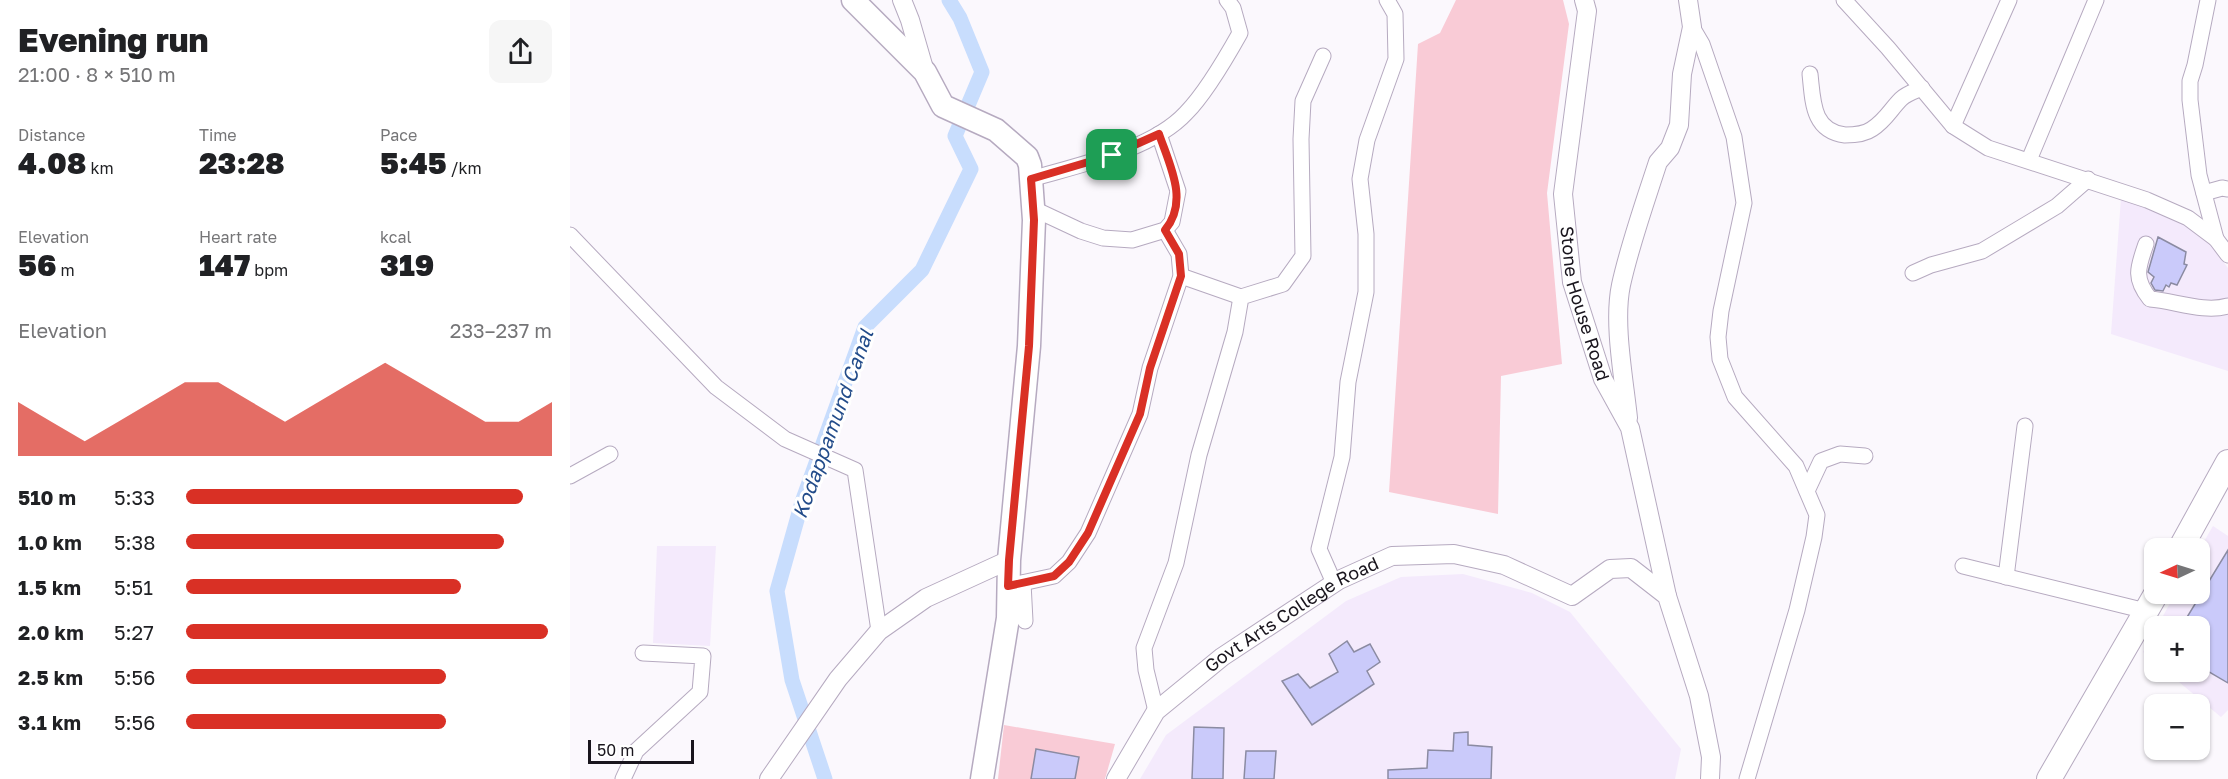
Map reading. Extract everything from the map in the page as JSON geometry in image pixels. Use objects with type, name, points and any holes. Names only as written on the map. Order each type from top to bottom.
[{"type":"highway","points":[[2186,538],[2228,462]]},
{"type":"highway","points":[[2049,779],[2150,604]]},
{"type":"main road","points":[[853,0],[927,78],[943,106],[996,130],[1029,168],[1034,209],[1029,346],[1009,560],[1015,584],[982,779]]},
{"type":"street","points":[[902,0],[927,78]]},
{"type":"street","points":[[1029,168],[1112,155],[1159,134],[1186,114],[1225,60],[1240,33],[1233,8],[1227,0]]},
{"type":"street","points":[[1334,583],[1319,549],[1342,457],[1348,382],[1366,292],[1366,234],[1360,179],[1367,141],[1396,59],[1395,14],[1387,0]]},
{"type":"street","name":"Stone House Road","points":[[1584,0],[1587,11],[1563,194],[1572,282],[1603,378],[1630,428],[1667,596]]},
{"type":"street","points":[[1630,428],[1621,358],[1620,286],[1658,162],[1670,148],[1679,125],[1683,74],[1692,27],[1689,0]]},
{"type":"street","points":[[1844,0],[1888,48],[1953,126],[1988,148],[2088,179],[2147,200],[2188,218],[2216,239],[2228,255]]},
{"type":"street","points":[[1953,126],[2010,0]]},
{"type":"street","points":[[2029,160],[2096,0]]},
{"type":"street","points":[[2208,0],[2190,81],[2192,123],[2199,176],[2216,239]]},
{"type":"street","points":[[1692,27],[1702,44],[1734,137],[1744,203],[1721,311],[1718,337],[1720,359],[1736,397],[1796,466],[1817,516],[1815,537],[1797,610],[1747,779]]},
{"type":"street","points":[[1181,276],[1241,297],[1283,284],[1303,256],[1301,139],[1303,101],[1323,56]]},
{"type":"street","points":[[1810,74],[1814,104],[1822,126],[1833,134],[1851,135],[1870,131],[1891,113],[1902,98],[1922,88]]},
{"type":"street","points":[[1034,209],[1081,231],[1103,238],[1132,240],[1165,230],[1172,222],[1178,191],[1159,134]]},
{"type":"street","points":[[1913,273],[1920,268],[1982,251],[2057,206],[2088,179]]},
{"type":"street","points":[[2204,193],[2222,188],[2228,189]]},
{"type":"street","points":[[1025,621],[1015,584],[1054,576],[1069,562],[1088,533],[1140,414],[1150,368],[1181,276],[1179,254],[1165,230]]},
{"type":"street","points":[[570,235],[716,387],[785,439],[855,470],[879,631]]},
{"type":"street","points":[[2146,244],[2137,269],[2141,288],[2150,299],[2171,300],[2216,309],[2228,306]]},
{"type":"street","points":[[1156,711],[1146,670],[1144,648],[1176,563],[1199,455],[1235,332],[1241,297]]},
{"type":"street","points":[[2006,577],[2025,426]]},
{"type":"street","points":[[570,476],[609,454]]},
{"type":"street","points":[[1808,491],[1821,461],[1840,454],[1865,456]]},
{"type":"street","name":"Govt Arts College Road","points":[[1116,779],[1156,711],[1222,657],[1334,583],[1392,556],[1454,554],[1504,565],[1572,596],[1610,569],[1631,568],[1667,596]]},
{"type":"street","points":[[769,779],[838,679],[879,631],[926,598],[1009,560]]},
{"type":"street","points":[[1963,566],[2006,577],[2144,602]]},
{"type":"street","points":[[1667,596],[1699,696],[1711,758],[1710,779]]},
{"type":"street","points":[[623,779],[636,751],[700,693],[703,656],[643,653]]},
{"type":"shaded area","points":[[1456,0],[1563,0],[1569,24],[1547,193],[1562,364],[1501,376],[1498,514],[1389,492],[1418,44],[1440,33]]},
{"type":"shaded area","points":[[2121,198],[2159,210],[2186,223],[2206,239],[2228,268],[2228,371],[2111,334]]},
{"type":"shaded area","points":[[2213,526],[2228,536],[2228,710],[2221,717],[2210,708],[2210,694],[2193,694],[2179,682],[2210,682],[2210,616],[2163,616],[2170,604],[2210,604],[2210,538],[2206,538]]},
{"type":"shaded area","points":[[657,546],[716,546],[710,646],[653,643]]},
{"type":"shaded area","points":[[1463,574],[1532,593],[1570,612],[1681,749],[1675,779],[1140,779],[1166,735],[1346,601],[1401,577]]},
{"type":"shaded area","points":[[1004,725],[1115,744],[1105,779],[998,779]]},
{"type":"building","points":[[2158,237],[2186,252],[2184,264],[2187,265],[2177,285],[2171,283],[2169,287],[2166,285],[2163,291],[2155,290],[2151,283],[2154,277],[2148,272]]},
{"type":"building","points":[[2228,550],[2228,683],[2210,672],[2210,616],[2188,616],[2195,604],[2210,604],[2210,579]]},
{"type":"building","points":[[1347,641],[1354,652],[1370,644],[1380,662],[1367,671],[1374,684],[1312,725],[1282,681],[1298,674],[1310,688],[1338,672],[1329,654]]},
{"type":"building","points":[[1194,727],[1224,728],[1223,779],[1192,779]]},
{"type":"building","points":[[1468,732],[1468,745],[1492,747],[1491,779],[1388,779],[1388,770],[1427,768],[1428,750],[1453,751],[1454,733]]},
{"type":"building","points":[[1036,749],[1079,757],[1075,779],[1031,779]]},
{"type":"building","points":[[1246,751],[1276,751],[1274,779],[1244,779]]},
{"type":"waterway","name":"Kodappamund Canal","points":[[825,779],[792,680],[777,591],[802,502],[865,327],[922,270],[971,169],[955,136],[982,72],[960,18],[949,0]]},
{"type":"route","points":[[1159,134],[1178,191],[1172,222],[1165,230],[1179,254],[1181,276],[1150,368],[1140,414],[1088,533],[1069,562],[1054,576],[1008,586],[1029,346],[1034,220],[1031,179],[1112,155],[1159,134]]}]
